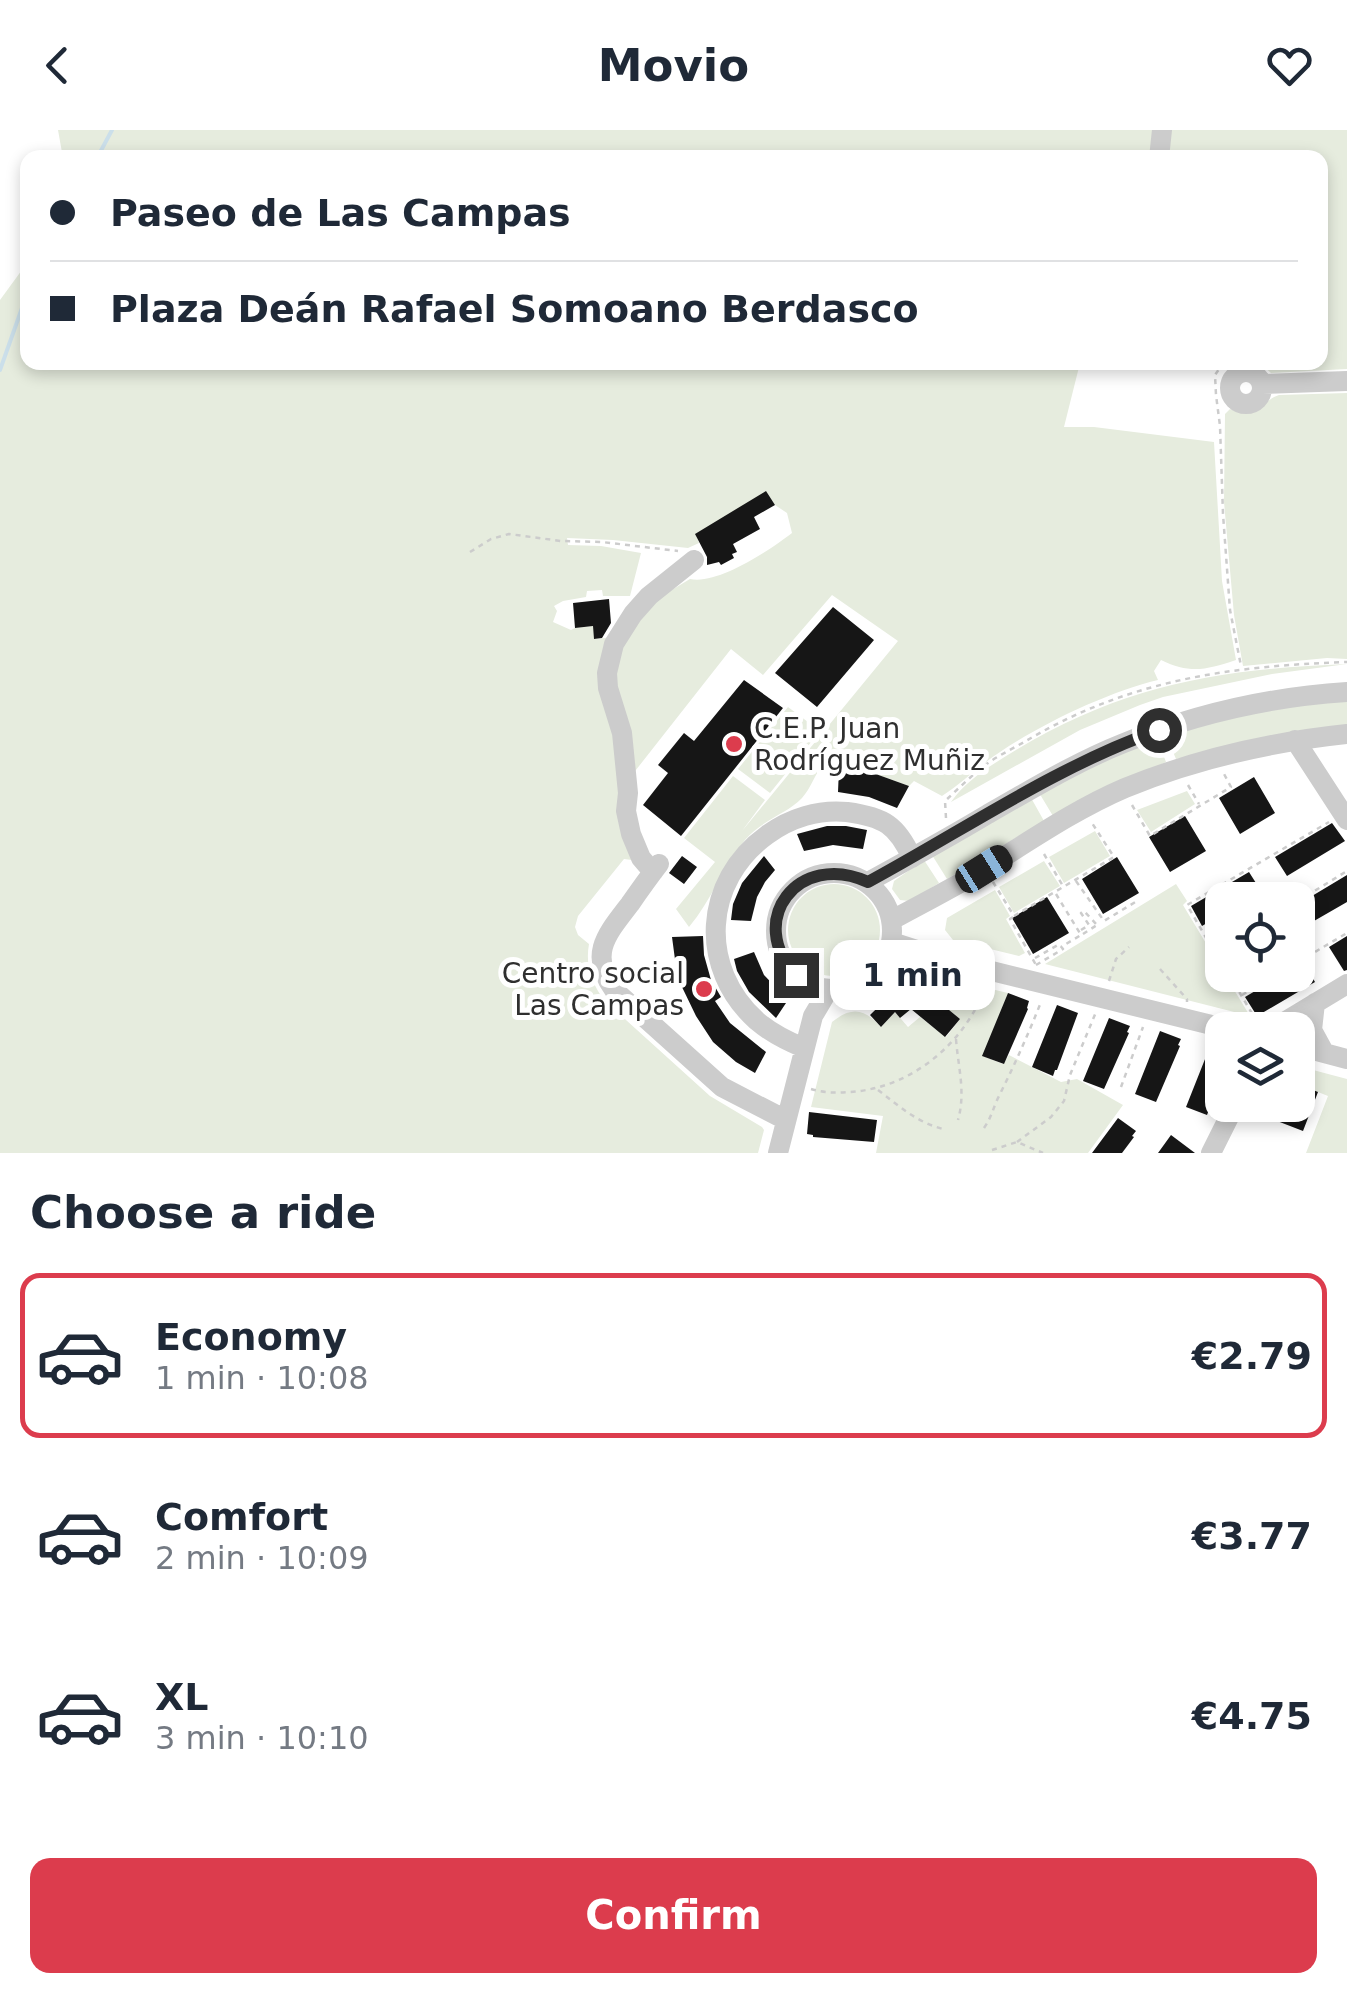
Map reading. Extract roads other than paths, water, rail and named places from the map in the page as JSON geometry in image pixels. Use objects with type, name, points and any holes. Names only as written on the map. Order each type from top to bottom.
[{"type":"street","points":[[1243,370],[1256,375],[1262,384],[1347,381]]},
{"type":"street","points":[[694,560],[633,614],[614,644],[606,673],[622,733],[631,834],[642,858],[656,868],[605,937],[603,973],[614,990],[709,1076],[740,1098],[786,1120]]},
{"type":"street","points":[[868,882],[1032,788],[1122,744],[1192,720],[1282,698],[1347,692]]},
{"type":"street","points":[[892,931],[1034,838],[1123,789],[1215,758],[1295,740],[1345,734]]},
{"type":"street","points":[[1319,774],[1317,755],[1326,744],[1345,734]]},
{"type":"street","points":[[1295,740],[1344,809]]},
{"type":"street","points":[[804,1048],[758,1022],[726,982],[715,935],[720,896],[729,876],[746,853],[776,829],[824,812],[857,814],[886,824],[902,837],[912,858]]},
{"type":"street","points":[[824,873],[850,874],[868,882],[884,900],[892,931],[880,967],[866,981],[845,988],[821,987],[788,966],[778,948],[776,930],[782,904],[800,884],[824,873]]},
{"type":"street","points":[[892,931],[950,961],[1205,1023]]},
{"type":"street","points":[[1300,1012],[1347,984]]},
{"type":"street","points":[[778,1153],[821,987]]},
{"type":"street","points":[[1315,1003],[1312,1030],[1324,1052]]},
{"type":"street","points":[[1315,1050],[1347,1059]]},
{"type":"street","points":[[1211,1153],[1226,1122]]},
{"type":"waterway","points":[[101,150],[112,130]]},
{"type":"waterway","points":[[0,370],[20,314]]},
{"type":"place","name":"C.E.P. Juan Rodríguez Muñiz","points":[[734,744]]},
{"type":"place","name":"Centro social Las Campas","points":[[704,989]]}]
